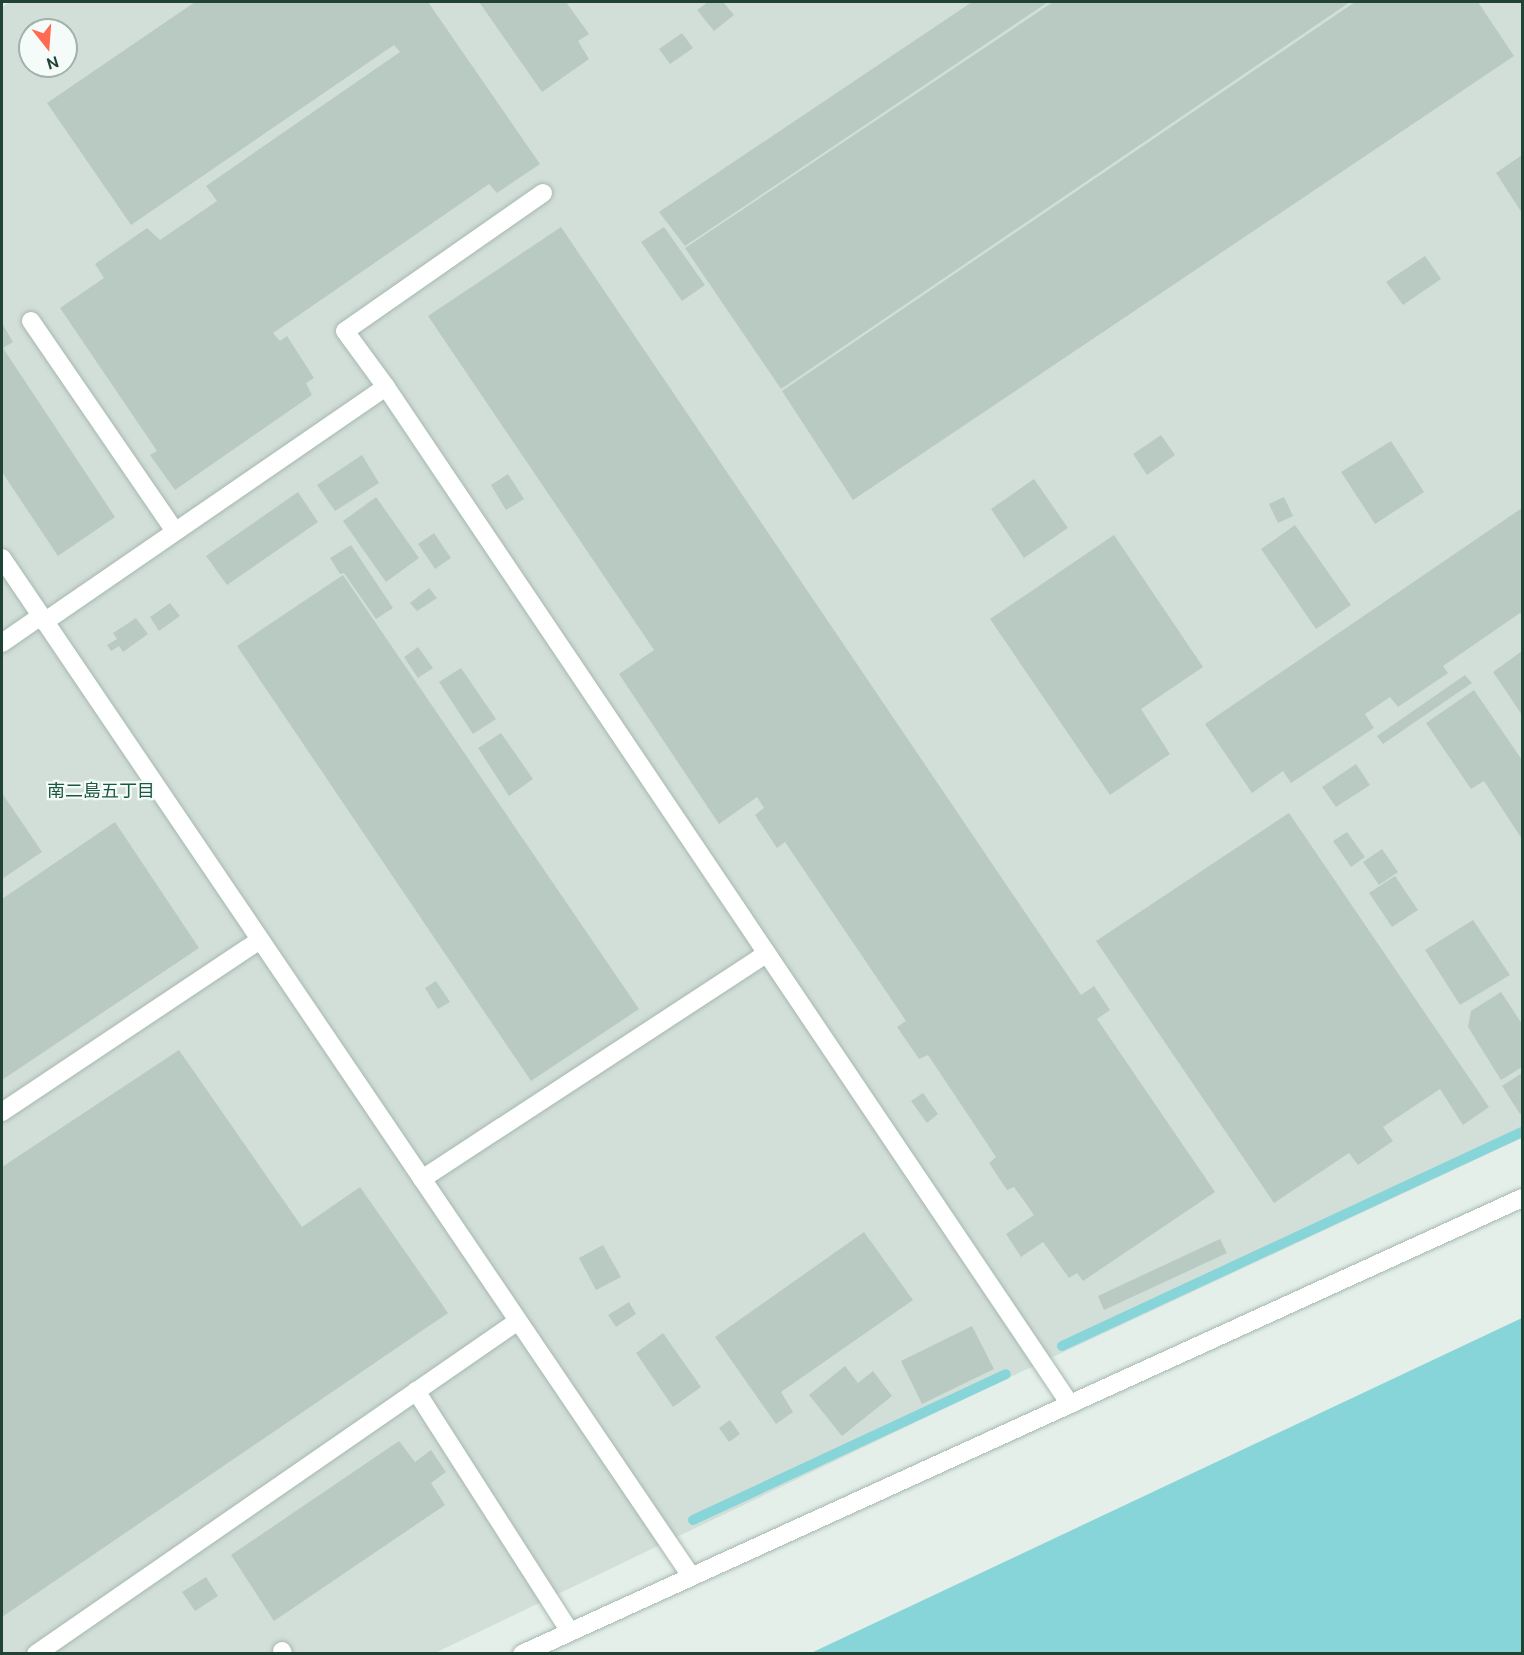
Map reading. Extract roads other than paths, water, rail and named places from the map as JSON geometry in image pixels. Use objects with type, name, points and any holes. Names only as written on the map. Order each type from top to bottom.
[{"type":"street","points":[[543,193],[345,332],[386,387],[1070,1404]]},
{"type":"street","points":[[31,321],[175,531]]},
{"type":"street","points":[[2,643],[43,619],[175,531],[386,387]]},
{"type":"street","points":[[2,558],[691,1576]]},
{"type":"street","points":[[2,1112],[260,940]]},
{"type":"street","points":[[422,1179],[767,953]]},
{"type":"street","points":[[522,1653],[1522,1198]]},
{"type":"street","points":[[36,1653],[518,1321]]},
{"type":"street","points":[[416,1391],[570,1632]]},
{"type":"water","points":[[1522,1318],[1522,1653],[811,1653]]},
{"type":"waterway","points":[[1062,1346],[1522,1132]]},
{"type":"waterway","points":[[693,1520],[1006,1374]]},
{"type":"district","name":"南二島五丁目","points":[[101,790]]}]
